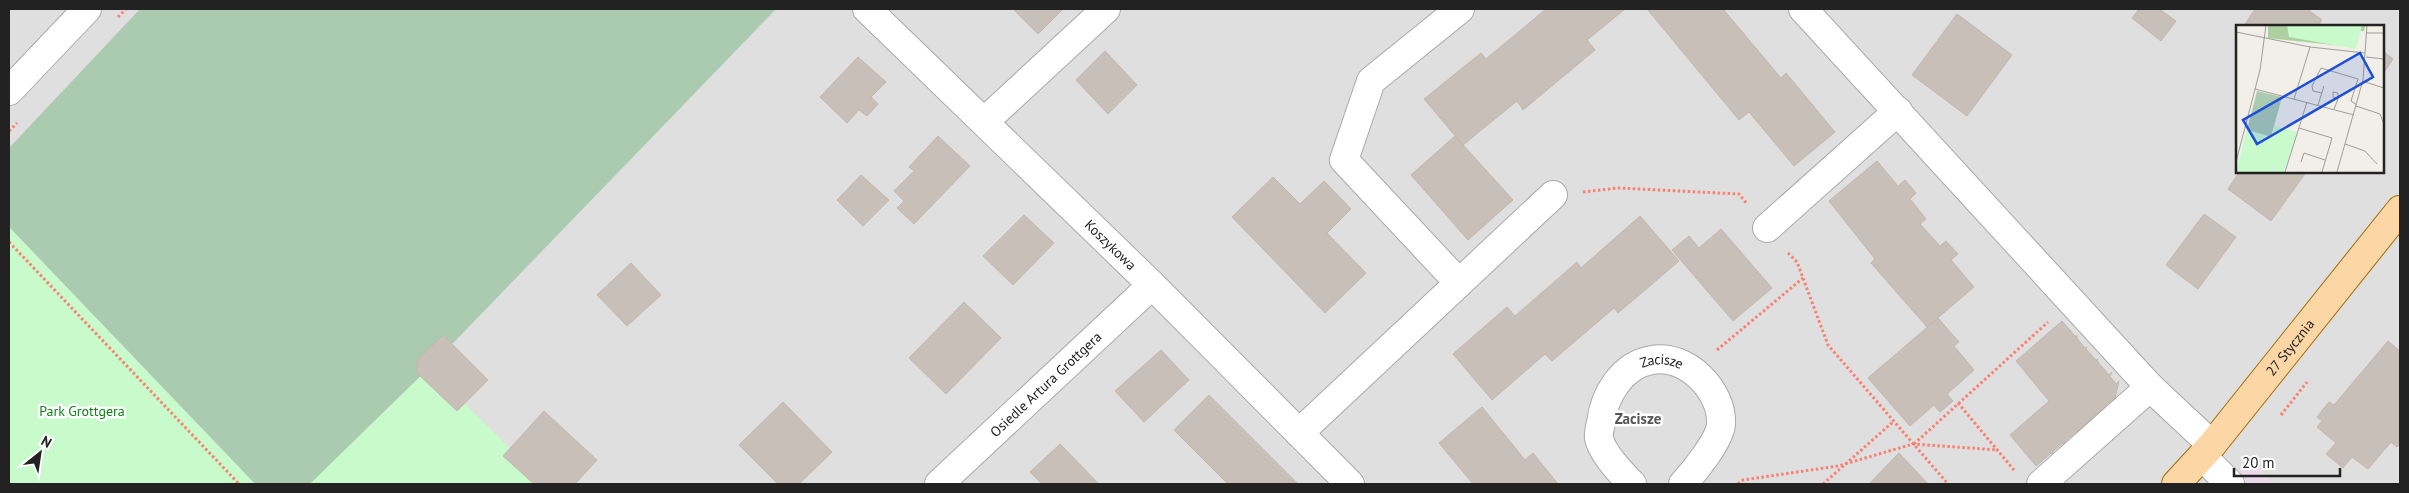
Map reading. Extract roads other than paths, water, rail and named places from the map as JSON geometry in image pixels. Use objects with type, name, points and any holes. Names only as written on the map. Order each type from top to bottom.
[{"type":"main road","name":"27 Stycznia","points":[[2176,484],[2207,450],[2400,210]]},
{"type":"street","points":[[9,91],[87,9]]},
{"type":"street","name":"Koszykowa","points":[[867,9],[1152,284],[1350,484]]},
{"type":"street","points":[[985,121],[1106,9]]},
{"type":"street","points":[[1459,283],[1344,160],[1371,82],[1460,9]]},
{"type":"street","points":[[1803,9],[2207,450],[2230,484]]},
{"type":"street","points":[[1767,228],[1898,111]]},
{"type":"street","points":[[1299,432],[1553,194]]},
{"type":"street","name":"Osiedle Artura Grottgera","points":[[939,484],[1152,284]]},
{"type":"street","name":"Zacisze","points":[[1632,484],[1615,467],[1599,438],[1602,411],[1612,386],[1632,368],[1652,360],[1675,361],[1698,375],[1717,399],[1721,425],[1702,463],[1683,484]]},
{"type":"street","points":[[2030,481],[2150,387]]},
{"type":"district","name":"Zacisze","points":[[1638,419]]},
{"type":"park label","name":"Park Grottgera","points":[[82,411]]}]
